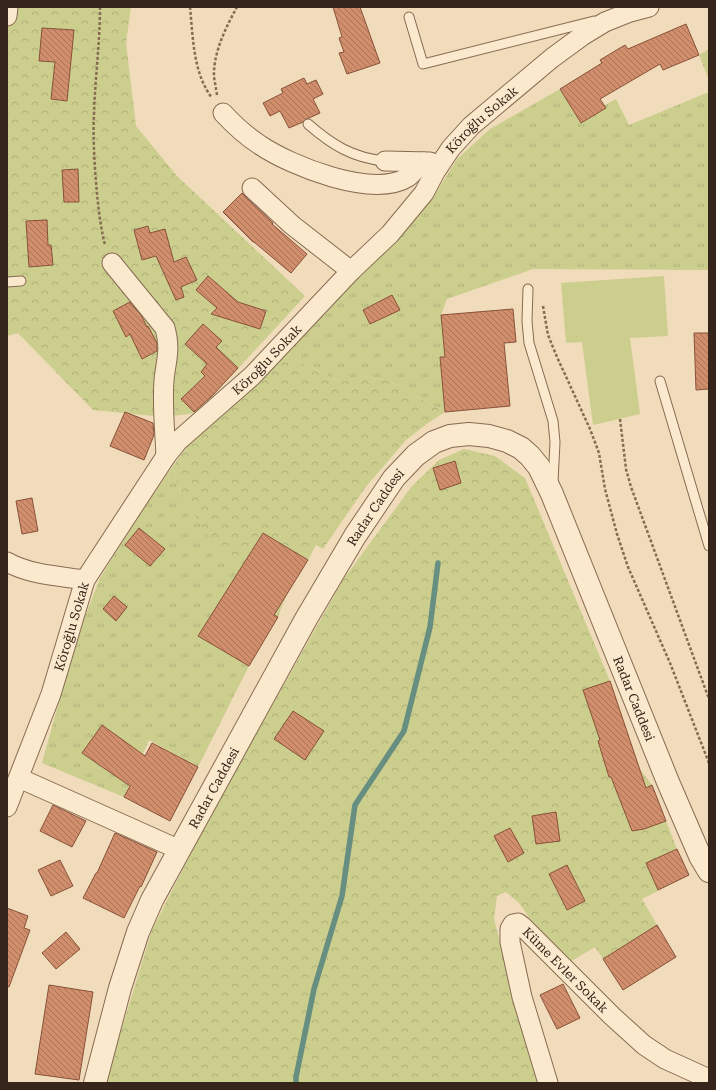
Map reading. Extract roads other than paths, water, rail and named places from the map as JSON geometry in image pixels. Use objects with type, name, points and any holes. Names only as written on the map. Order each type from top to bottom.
[{"type":"street","points":[[7,16],[8,7]]},
{"type":"street","name":"Köroğlu Sokak","points":[[7,807],[51,694],[85,580],[166,456],[178,442],[252,376],[351,271],[390,234],[424,193],[451,148],[471,126],[552,58],[594,29],[605,22],[630,12],[649,7]]},
{"type":"street","points":[[223,113],[239,130],[260,146],[293,164],[358,183],[379,185],[392,183],[408,177],[423,162]]},
{"type":"street","points":[[385,161],[442,162]]},
{"type":"street","points":[[252,188],[292,225],[351,271]]},
{"type":"street","points":[[112,262],[166,328],[169,354],[164,386],[166,456]]},
{"type":"street","name":"Radar Caddesi","points":[[95,1083],[120,988],[138,932],[152,900],[306,619],[355,536],[394,478],[416,455],[434,442],[450,436],[469,434],[507,440],[521,448],[539,467],[552,494],[668,782],[700,856],[709,871]]},
{"type":"street","points":[[7,562],[19,568],[39,574],[85,580]]},
{"type":"street","points":[[19,778],[180,850]]},
{"type":"street","name":"Küme Evler Sokak","points":[[548,1081],[522,997],[510,942],[510,929],[513,924],[518,923],[522,926],[612,1016],[644,1045],[666,1059],[709,1079]]},
{"type":"lane","points":[[409,17],[423,64],[630,12]]},
{"type":"lane","points":[[308,124],[325,139],[349,152],[368,159],[385,161]]},
{"type":"lane","points":[[7,282],[21,281]]},
{"type":"lane","points":[[528,289],[527,321],[529,343],[553,421],[555,442],[552,494]]},
{"type":"lane","points":[[660,381],[709,546]]},
{"type":"waterway","points":[[296,1083],[314,989],[342,896],[355,805],[404,731],[430,627],[438,563]]}]
